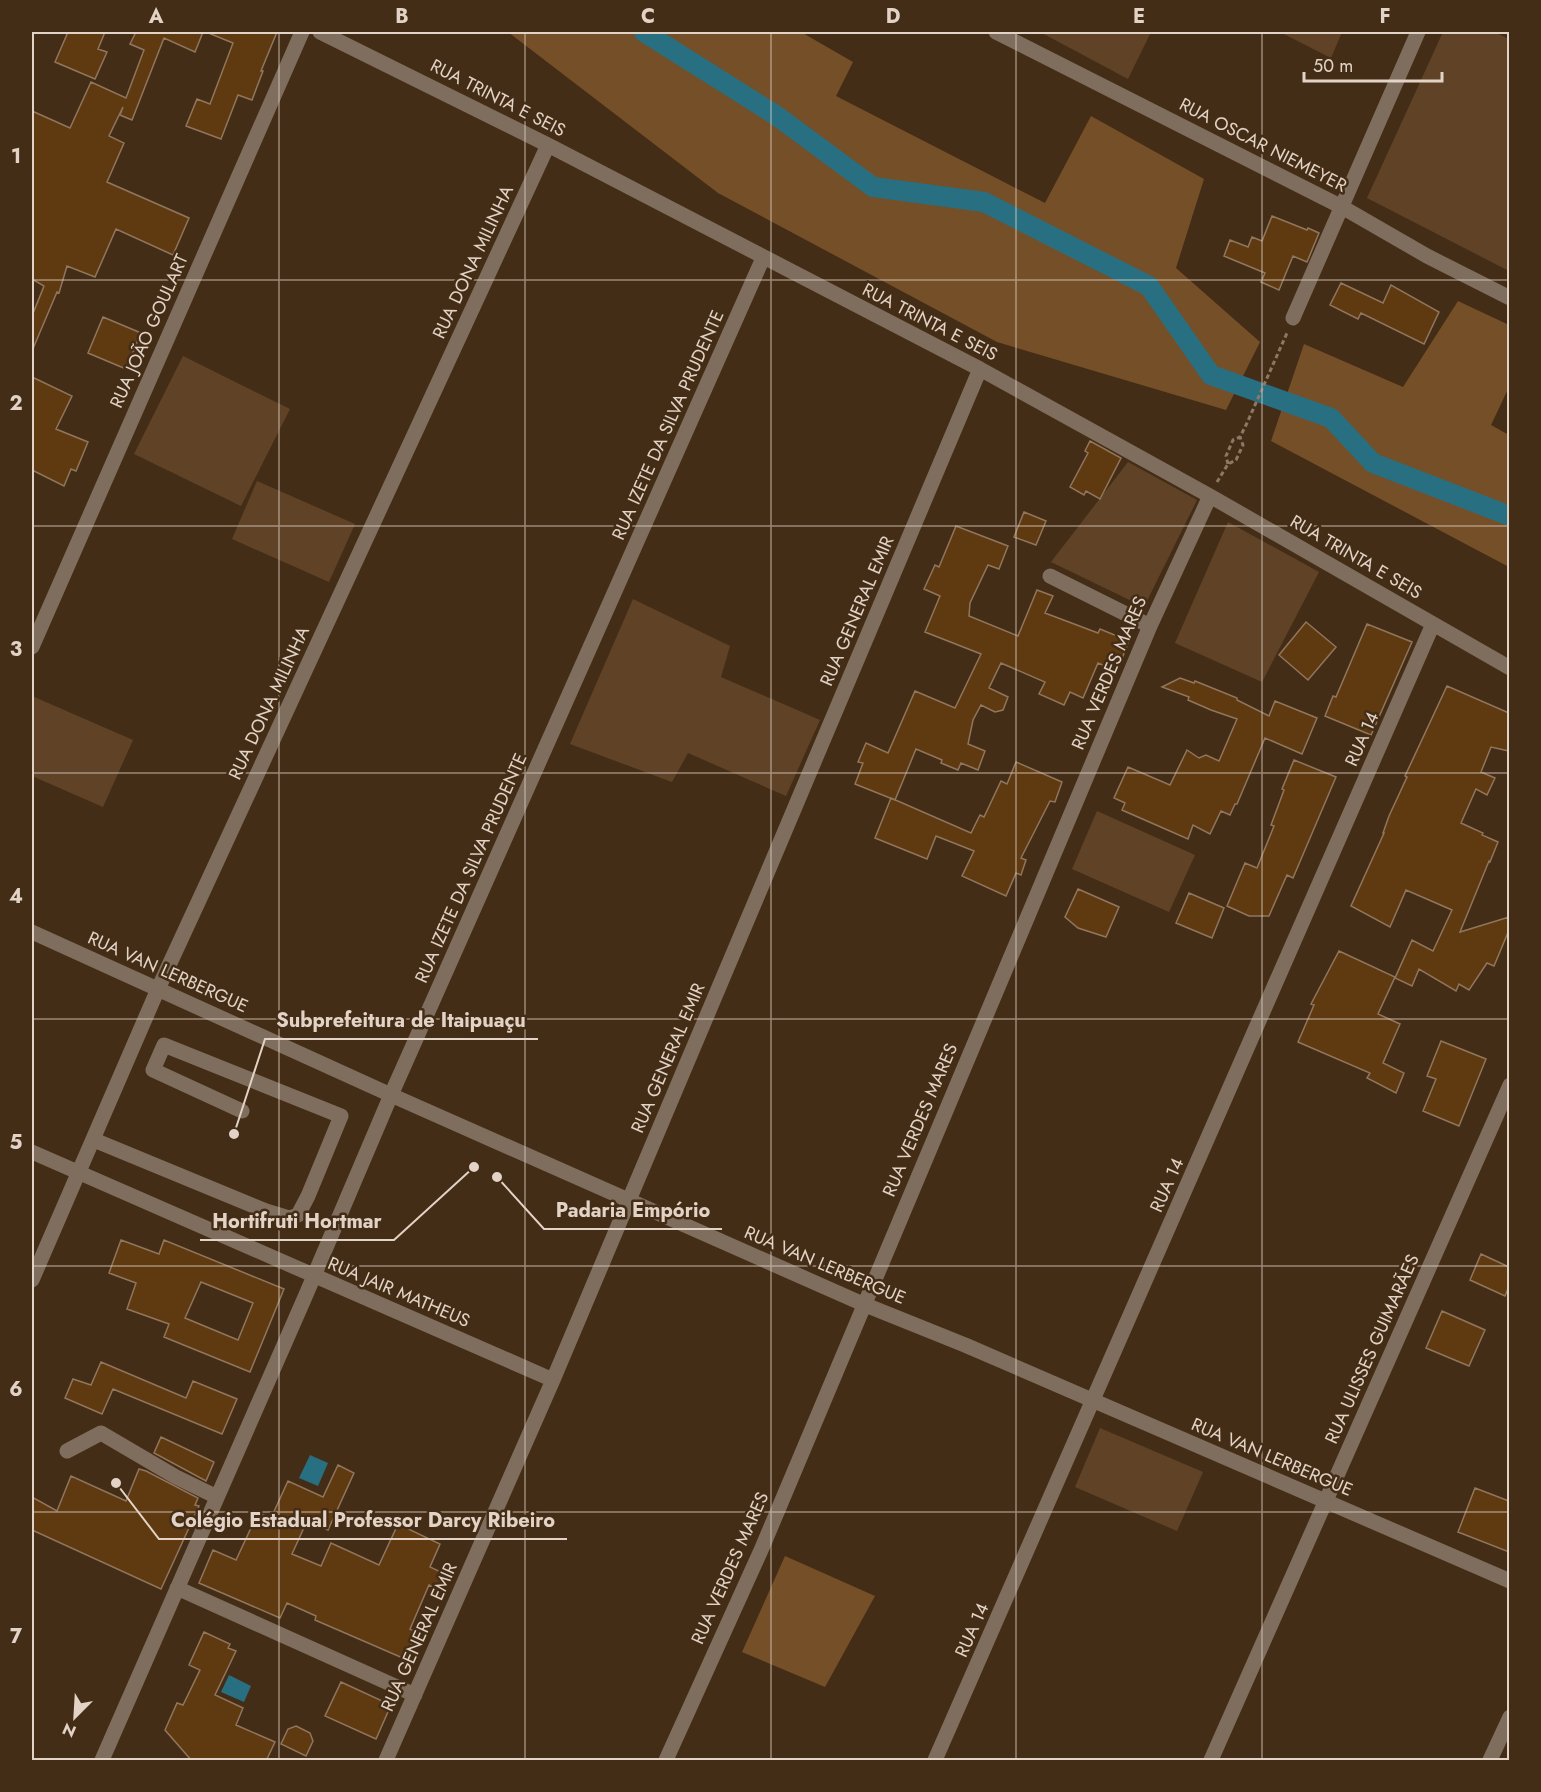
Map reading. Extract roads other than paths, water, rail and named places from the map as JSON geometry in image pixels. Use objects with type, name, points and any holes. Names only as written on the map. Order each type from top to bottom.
[{"type":"street","name":"RUA JOÃO GOULART","points":[[32,647],[302,32]]},
{"type":"street","name":"RUA TRINTA E SEIS","points":[[320,32],[548,144],[980,369],[1210,496],[1509,668]]},
{"type":"street","name":"RUA OSCAR NIEMEYER","points":[[996,32],[1342,207],[1427,256],[1509,298]]},
{"type":"street","points":[[1293,318],[1418,32]]},
{"type":"street","name":"RUA DONA MILINHA","points":[[32,1280],[158,989],[548,144]]},
{"type":"street","name":"RUA IZETE DA SILVA PRUDENTE","points":[[102,1761],[391,1095],[764,258]]},
{"type":"street","name":"RUA GENERAL EMIR","points":[[386,1761],[553,1380],[980,369]]},
{"type":"street","name":"RUA VERDES MARES","points":[[666,1761],[762,1548],[1150,626],[1210,496]]},
{"type":"street","points":[[1050,576],[1150,626]]},
{"type":"street","name":"RUA 14","points":[[935,1761],[1433,624]]},
{"type":"street","name":"RUA VAN LERBERGUE","points":[[32,932],[628,1201],[1509,1581]]},
{"type":"street","points":[[94,1140],[266,1211],[289,1218],[298,1215],[341,1116],[164,1045],[153,1070],[242,1111]]},
{"type":"street","name":"RUA ULISSES GUIMARÃES","points":[[1211,1761],[1509,1085]]},
{"type":"street","name":"RUA JAIR MATHEUS","points":[[32,1152],[553,1380]]},
{"type":"street","points":[[67,1451],[101,1433],[176,1477],[217,1497]]},
{"type":"street","points":[[177,1588],[415,1695]]},
{"type":"street","points":[[1490,1761],[1509,1717]]},
{"type":"water","points":[[310,1455],[328,1463],[318,1486],[299,1478]]},
{"type":"water","points":[[229,1675],[251,1686],[244,1702],[221,1692]]},
{"type":"waterway","points":[[644,32],[777,116],[873,187],[984,202],[1149,286],[1211,375],[1331,418],[1373,463],[1510,516]]},
{"type":"place","name":"Subprefeitura de Itaipuaçu","points":[[234,1134]]},
{"type":"place","name":"Hortifruti Hortmar","points":[[474,1167]]},
{"type":"place","name":"Padaria Empório","points":[[497,1177]]},
{"type":"place","name":"Colégio Estadual Professor Darcy Ribeiro","points":[[116,1483]]}]
